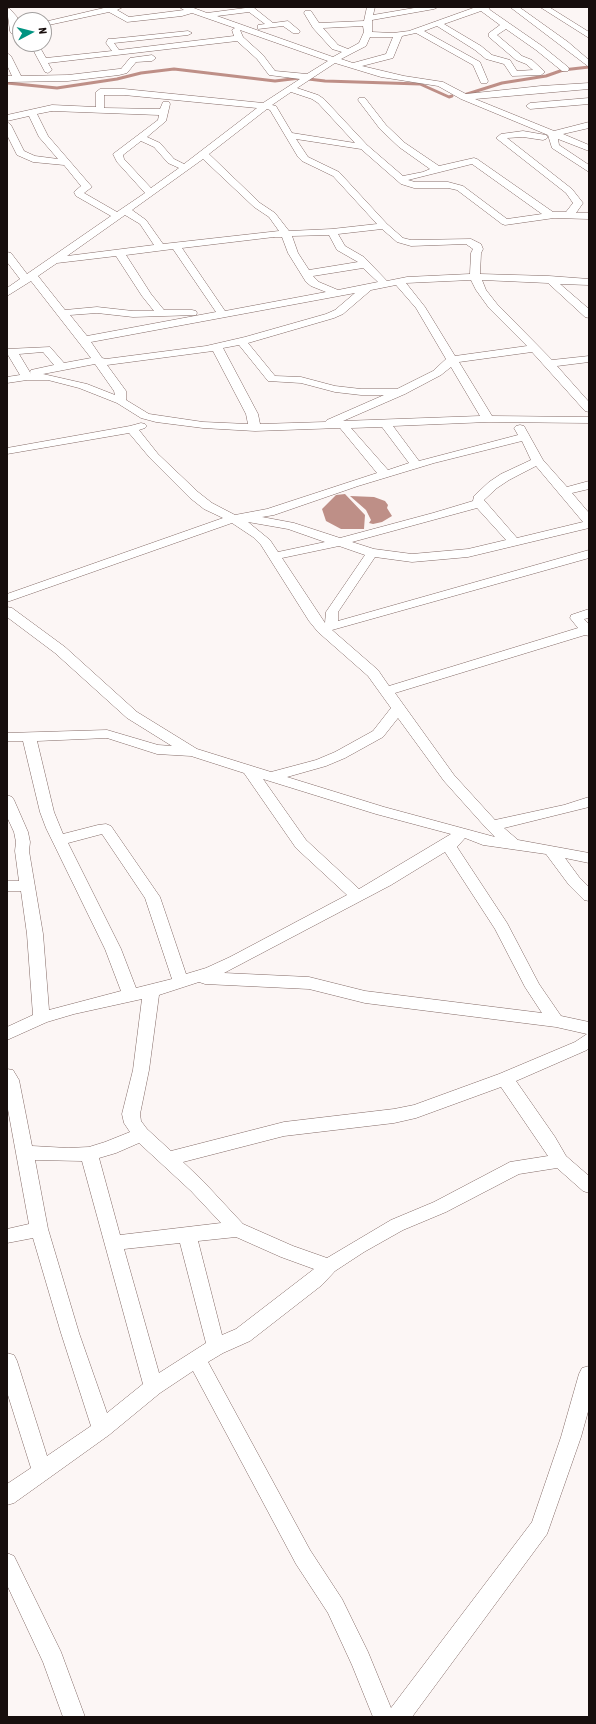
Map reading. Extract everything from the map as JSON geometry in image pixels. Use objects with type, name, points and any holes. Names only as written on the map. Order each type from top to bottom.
[{"type":"street","points":[[52,21],[75,13],[119,7]]},
{"type":"street","points":[[7,293],[26,276],[54,260],[185,168],[265,106],[334,60],[363,44],[372,7]]},
{"type":"street","points":[[248,30],[287,23],[311,30],[342,33],[368,27],[434,7],[452,18]]},
{"type":"street","points":[[269,37],[311,30],[368,27],[398,35],[418,31],[483,7],[487,12],[539,48],[565,69]]},
{"type":"street","points":[[514,7],[565,44],[589,64]]},
{"type":"street","points":[[544,7],[589,36]]},
{"type":"street","points":[[110,9],[127,20],[182,14],[187,8],[234,26],[354,66],[394,77],[434,82],[447,87],[464,97],[553,136],[589,148]]},
{"type":"street","points":[[148,9],[156,17]]},
{"type":"street","points":[[206,15],[222,10],[251,9],[270,25]]},
{"type":"street","points":[[308,13],[311,30],[335,47],[348,52]]},
{"type":"street","points":[[437,24],[489,56],[507,62],[515,74],[541,72],[529,62],[518,58],[492,35],[505,25]]},
{"type":"street","points":[[223,40],[219,30],[234,26]]},
{"type":"street","points":[[234,26],[236,34],[239,38],[260,57],[272,73],[309,77]]},
{"type":"street","points":[[418,31],[477,64],[484,81]]},
{"type":"street","points":[[117,52],[110,42],[136,38],[194,33],[199,42]]},
{"type":"street","points":[[354,66],[390,56],[398,35]]},
{"type":"street","points":[[136,38],[143,49]]},
{"type":"street","points":[[7,79],[52,78],[117,52],[239,38]]},
{"type":"street","points":[[539,48],[565,44]]},
{"type":"street","points":[[44,61],[80,67],[124,71],[133,60],[160,56],[154,48]]},
{"type":"street","points":[[39,52],[52,78]]},
{"type":"street","points":[[7,56],[10,67],[18,79]]},
{"type":"street","points":[[464,97],[550,88],[589,86]]},
{"type":"street","points":[[550,88],[579,122],[553,136],[522,134],[504,136],[501,138],[569,191],[578,203],[572,211]]},
{"type":"street","points":[[290,89],[318,98],[364,147],[409,184],[448,185],[460,188],[505,222],[572,211],[589,206]]},
{"type":"street","points":[[516,91],[530,106],[553,136],[555,146],[589,169]]},
{"type":"street","points":[[100,110],[101,92],[132,92],[273,108],[301,155],[305,159],[336,174],[384,226],[404,242],[468,241],[477,246],[475,277],[481,290],[493,306],[550,364],[589,409]]},
{"type":"street","points":[[150,193],[118,157],[118,154],[162,121],[169,96]]},
{"type":"street","points":[[362,100],[383,127],[402,145],[437,170]]},
{"type":"street","points":[[530,106],[589,101]]},
{"type":"street","points":[[7,118],[52,108],[164,112]]},
{"type":"street","points":[[31,112],[44,137],[87,187],[79,192],[79,194],[106,210],[122,213],[143,222],[160,247]]},
{"type":"street","points":[[7,124],[20,153],[34,159],[66,164]]},
{"type":"street","points":[[288,135],[364,147]]},
{"type":"street","points":[[141,137],[157,146],[171,161],[185,168]]},
{"type":"street","points":[[203,154],[256,205],[270,212],[286,234],[293,252],[306,274],[315,284],[338,293]]},
{"type":"street","points":[[400,178],[426,174],[437,170],[475,162],[550,215]]},
{"type":"street","points":[[572,211],[589,216]]},
{"type":"street","points":[[54,260],[176,245],[286,234],[332,232],[384,226]]},
{"type":"street","points":[[332,232],[341,248],[360,259],[385,284]]},
{"type":"street","points":[[176,245],[221,312]]},
{"type":"street","points":[[119,252],[147,296],[162,314]]},
{"type":"street","points":[[7,255],[61,312],[84,340],[120,391],[121,401]]},
{"type":"street","points":[[306,274],[366,264]]},
{"type":"street","points":[[7,275],[26,276]]},
{"type":"street","points":[[84,340],[141,330],[221,312],[417,279],[475,277],[549,279],[589,282]]},
{"type":"street","points":[[549,279],[589,315]]},
{"type":"street","points":[[399,282],[420,307],[488,419]]},
{"type":"street","points":[[7,380],[98,360],[106,362],[118,361],[217,347],[330,316],[345,307],[368,288]]},
{"type":"street","points":[[61,312],[97,310],[133,314],[162,314],[221,312]]},
{"type":"street","points":[[240,341],[272,379],[301,380],[335,389],[361,392],[400,392]]},
{"type":"street","points":[[217,347],[252,414],[255,428]]},
{"type":"street","points":[[324,425],[400,392],[437,373],[452,360],[535,348]]},
{"type":"street","points":[[26,376],[10,352],[46,349],[61,367]]},
{"type":"street","points":[[550,364],[589,358]]},
{"type":"street","points":[[26,376],[48,377],[83,386],[121,401],[145,416],[156,419],[203,425],[255,428],[488,419],[589,420]]},
{"type":"street","points":[[7,451],[132,429],[156,419]]},
{"type":"street","points":[[512,419],[519,426],[538,461],[566,491],[589,521]]},
{"type":"street","points":[[386,424],[416,465]]},
{"type":"street","points":[[343,425],[385,474]]},
{"type":"street","points":[[132,429],[154,456],[194,495],[208,506],[238,518],[290,526],[372,553],[412,558],[468,553],[589,524]]},
{"type":"street","points":[[7,598],[238,518],[270,512],[385,474],[525,436]]},
{"type":"street","points":[[514,542],[479,503],[478,499],[493,485],[505,477],[538,461]]},
{"type":"street","points":[[566,491],[589,485]]},
{"type":"street","points":[[566,491],[589,498]]},
{"type":"street","points":[[276,556],[340,542],[479,503]]},
{"type":"street","points":[[238,518],[257,534],[276,556],[314,618],[327,628],[368,668],[387,691],[449,778],[492,826],[514,845]]},
{"type":"street","points":[[327,628],[332,612],[338,606],[372,553]]},
{"type":"street","points":[[327,628],[589,554]]},
{"type":"street","points":[[7,611],[60,650],[132,715],[192,752]]},
{"type":"street","points":[[387,691],[588,631],[576,618],[589,613]]},
{"type":"street","points":[[269,777],[321,763],[340,755],[378,734],[399,708]]},
{"type":"street","points":[[7,737],[107,734],[157,749],[192,752],[381,811],[457,837],[551,850],[589,858]]},
{"type":"street","points":[[29,736],[47,812],[113,949],[130,995]]},
{"type":"street","points":[[250,771],[264,794],[300,844],[358,896]]},
{"type":"street","points":[[7,800],[21,832],[22,851],[35,934],[42,1018]]},
{"type":"street","points":[[492,826],[566,810],[589,802]]},
{"type":"street","points":[[60,840],[106,829],[152,897],[188,979]]},
{"type":"street","points":[[7,1034],[42,1018],[74,1008],[151,991],[236,961],[358,896],[457,837]]},
{"type":"street","points":[[457,837],[449,847],[502,927],[533,987],[556,1021]]},
{"type":"street","points":[[551,850],[574,881],[589,896]]},
{"type":"street","points":[[7,886],[27,886]]},
{"type":"street","points":[[188,979],[309,983],[365,997],[556,1021],[589,1028]]},
{"type":"street","points":[[151,991],[141,1070],[131,1114],[133,1123],[141,1134],[197,1186],[237,1229],[287,1252],[330,1266]]},
{"type":"street","points":[[168,1159],[284,1129],[394,1116],[416,1111],[505,1080],[537,1064],[581,1046],[589,1039]]},
{"type":"street","points":[[7,1075],[11,1080],[39,1229],[70,1333],[102,1429]]},
{"type":"street","points":[[505,1080],[549,1142],[560,1161],[589,1186]]},
{"type":"street","points":[[24,1152],[68,1155],[89,1154],[110,1148],[141,1134]]},
{"type":"street","points":[[89,1154],[153,1387]]},
{"type":"street","points":[[7,1496],[102,1429],[153,1387],[216,1347],[243,1335],[315,1280],[330,1266],[358,1247],[397,1225],[440,1207],[516,1167],[560,1161]]},
{"type":"street","points":[[7,1236],[39,1229]]},
{"type":"street","points":[[114,1244],[237,1229]]},
{"type":"street","points":[[187,1234],[216,1347]]},
{"type":"street","points":[[196,1359],[303,1557],[335,1606],[360,1659],[384,1717]]},
{"type":"street","points":[[7,1360],[42,1472]]},
{"type":"street","points":[[398,1717],[540,1528],[571,1437],[589,1374]]},
{"type":"street","points":[[7,1563],[52,1659],[74,1717]]},
{"type":"shaded area","points":[[345,494],[365,515],[364,529],[341,529],[326,521],[322,509],[336,495]]},
{"type":"shaded area","points":[[350,496],[374,497],[385,501],[392,516],[382,522],[373,524],[369,523],[371,520],[366,510]]},
{"type":"waterway","points":[[464,95],[502,83],[546,76],[563,70],[589,67]]},
{"type":"waterway","points":[[7,83],[57,88],[117,79],[141,73],[174,69],[275,81],[300,78],[325,81],[420,84],[449,97],[452,96]]}]
